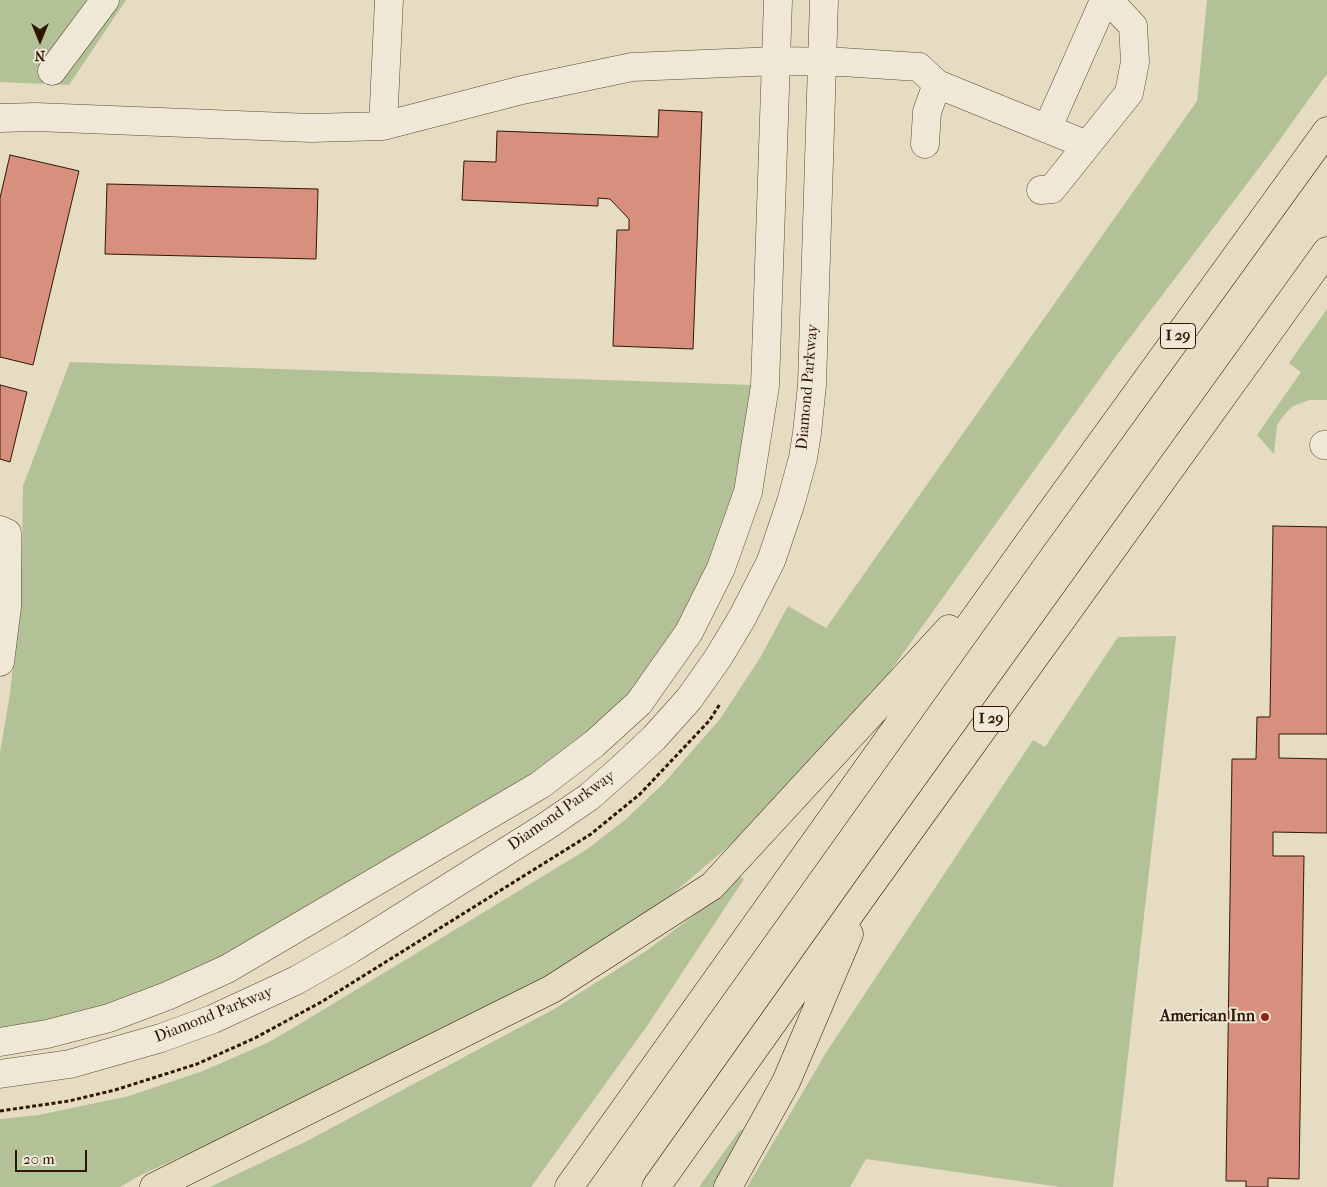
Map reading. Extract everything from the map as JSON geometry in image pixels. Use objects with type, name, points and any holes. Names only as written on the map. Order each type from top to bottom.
[{"type":"highway","name":"I 29","points":[[569,1187],[1030,541],[1327,131]]},
{"type":"highway","name":"I 29","points":[[656,1187],[869,887],[1327,251]]},
{"type":"highway","points":[[154,1187],[552,989],[712,886],[1030,541]]},
{"type":"highway","points":[[728,1187],[786,1082],[869,887]]},
{"type":"street","points":[[52,71],[105,0]]},
{"type":"street","points":[[383,126],[389,0]]},
{"type":"street","name":"Diamond Parkway","points":[[0,1042],[47,1034],[109,1018],[167,996],[227,969],[540,785],[594,744],[639,703],[689,632],[721,568],[748,492],[765,386],[778,0]]},
{"type":"street","name":"Diamond Parkway","points":[[0,1074],[70,1064],[161,1038],[213,1019],[297,980],[359,944],[545,827],[589,796],[623,768],[654,738],[689,698],[718,658],[771,560],[792,502],[803,458],[812,385],[824,0]]},
{"type":"street","points":[[1041,190],[1052,189],[1129,93],[1135,62],[1133,26],[1110,3],[1046,129]]},
{"type":"street","points":[[0,118],[36,117],[311,128],[383,126],[522,90],[632,67],[822,61],[919,67],[937,84],[1087,146]]},
{"type":"street","points":[[925,144],[927,112],[937,84]]},
{"type":"street","points":[[0,530],[7,533],[7,606],[0,662]]},
{"type":"path","points":[[0,1111],[69,1101],[106,1092],[197,1064],[255,1038],[323,1002],[591,834],[640,794],[710,721],[724,697]]},
{"type":"green space","points":[[0,0],[126,0],[69,85],[0,82]]},
{"type":"green space","points":[[1207,0],[1327,0],[1327,74],[1268,156],[1116,356],[881,684],[750,828],[669,897],[569,965],[487,1010],[218,1140],[141,1175],[120,1187],[0,1187],[0,1119],[39,1115],[129,1096],[203,1071],[267,1043],[295,1027],[586,850],[625,820],[665,782],[720,719],[760,658],[788,606],[826,628],[1197,101]]},
{"type":"green space","points":[[1327,309],[1327,400],[1309,400],[1293,406],[1284,415],[1277,425],[1274,454],[1257,435],[1301,372],[1289,363]]},
{"type":"green space","points":[[70,362],[754,385],[751,429],[726,532],[687,613],[633,693],[520,788],[147,999],[0,1032],[0,752],[10,694],[19,609],[23,486]]},
{"type":"green space","points":[[1176,636],[1113,1187],[1060,1187],[866,1159],[850,1187],[747,1187],[827,1051],[1033,740],[1045,747],[1118,637]]},
{"type":"green space","points":[[739,876],[744,879],[647,1026],[531,1187],[210,1187],[305,1142],[556,1008],[646,951],[693,916]]},
{"type":"green space","points":[[746,1128],[714,1187],[699,1187],[739,1131]]},
{"type":"building","points":[[659,110],[702,112],[693,349],[613,346],[617,230],[629,230],[629,219],[610,199],[598,198],[598,206],[462,200],[464,161],[496,162],[497,131],[658,137]]},
{"type":"building","points":[[10,155],[79,171],[33,365],[0,357],[0,198]]},
{"type":"building","points":[[107,184],[318,189],[316,259],[105,254]]},
{"type":"building","points":[[0,385],[27,392],[10,462],[0,459]]},
{"type":"building","name":"American Inn","points":[[1273,526],[1327,527],[1327,734],[1279,734],[1279,758],[1327,759],[1327,833],[1273,832],[1273,856],[1304,856],[1299,1179],[1268,1178],[1268,1187],[1246,1187],[1246,1181],[1226,1181],[1232,759],[1256,759],[1257,717],[1270,717]]},
{"type":"place","name":"American Inn","points":[[1265,1017]]}]
